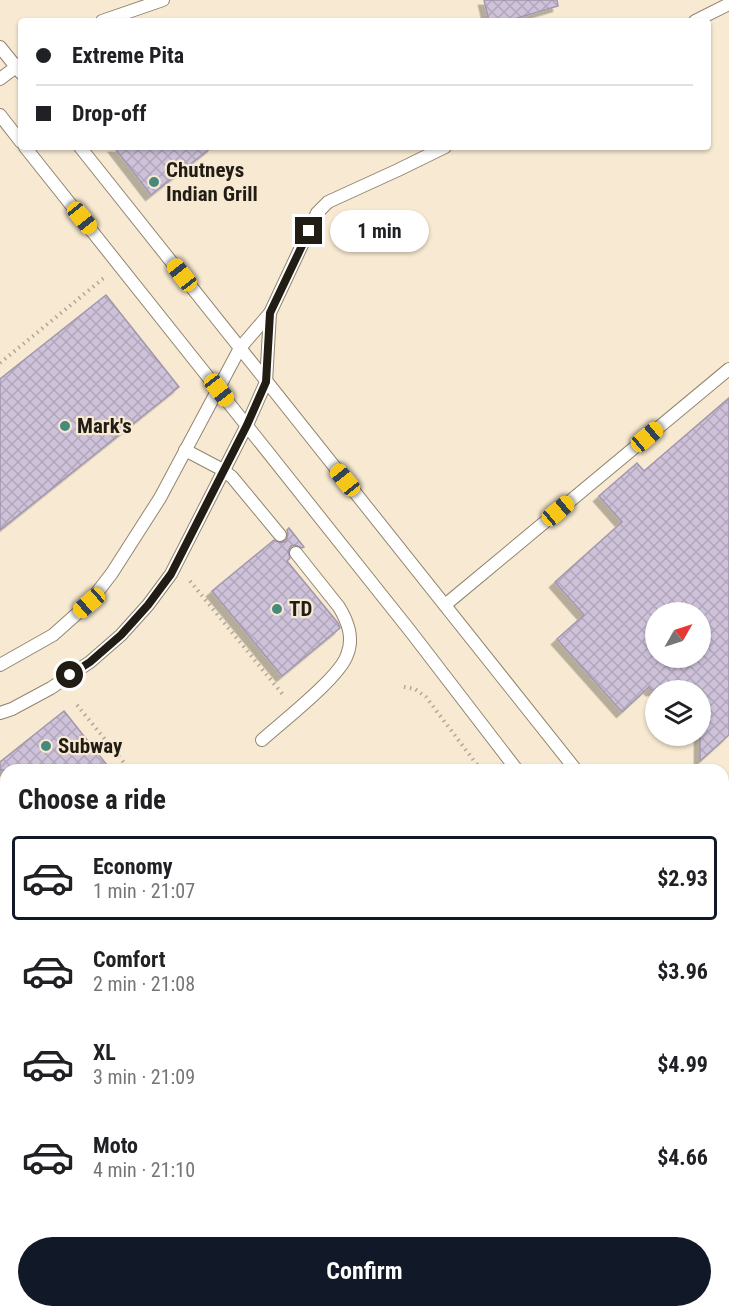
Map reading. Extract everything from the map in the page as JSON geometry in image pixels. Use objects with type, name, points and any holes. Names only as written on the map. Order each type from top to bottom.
[{"type":"lane","points":[[110,18],[163,0]]},
{"type":"lane","points":[[701,18],[729,4]]},
{"type":"lane","points":[[0,47],[18,67]]},
{"type":"lane","points":[[0,79],[18,69]]},
{"type":"lane","points":[[0,115],[18,138]]},
{"type":"lane","points":[[27,150],[411,632],[512,764]]},
{"type":"lane","points":[[82,150],[571,764]]},
{"type":"lane","points":[[0,665],[53,635],[89,603],[112,573],[160,498],[240,348],[270,313],[317,213],[328,202],[438,150]]},
{"type":"lane","points":[[0,713],[51,688],[90,662],[121,635],[148,605],[171,574],[208,504],[266,382],[270,313]]},
{"type":"lane","points":[[445,604],[729,369]]},
{"type":"lane","points":[[185,450],[223,470],[238,484],[280,535]]},
{"type":"lane","points":[[262,740],[339,670],[350,647],[349,624],[345,616],[296,554]]},
{"type":"path","points":[[0,363],[106,276]]},
{"type":"path","points":[[184,573],[287,699]]},
{"type":"path","points":[[404,687],[415,688],[426,697],[477,764]]},
{"type":"path","points":[[77,705],[125,764]]},
{"type":"building","points":[[484,0],[557,0],[558,6],[517,18],[488,18]]},
{"type":"building","name":"Chutneys Indian Grill","points":[[116,150],[208,150],[151,195]]},
{"type":"building","name":"Mark's","points":[[106,295],[179,387],[0,530],[0,379]]},
{"type":"building","points":[[729,398],[729,735],[700,761],[700,746],[711,746],[711,680],[645,680],[645,691],[622,712],[557,639],[584,615],[555,582],[622,522],[599,496],[637,463],[644,471]]},
{"type":"building","name":"TD","points":[[289,528],[304,547],[291,546],[288,551],[290,558],[287,561],[340,628],[282,676],[212,591],[274,540],[281,543],[286,541]]},
{"type":"building","name":"Subway","points":[[64,711],[106,764],[0,764]]},
{"type":"place","name":"Chutneys Indian Grill","points":[[154,182]]},
{"type":"place","name":"Mark's","points":[[65,426]]},
{"type":"place","name":"TD","points":[[277,609]]},
{"type":"place","name":"Subway","points":[[46,746]]},
{"type":"route","points":[[70,675],[90,662],[121,635],[148,605],[171,574],[208,504],[266,382],[270,313],[309,231]]}]
